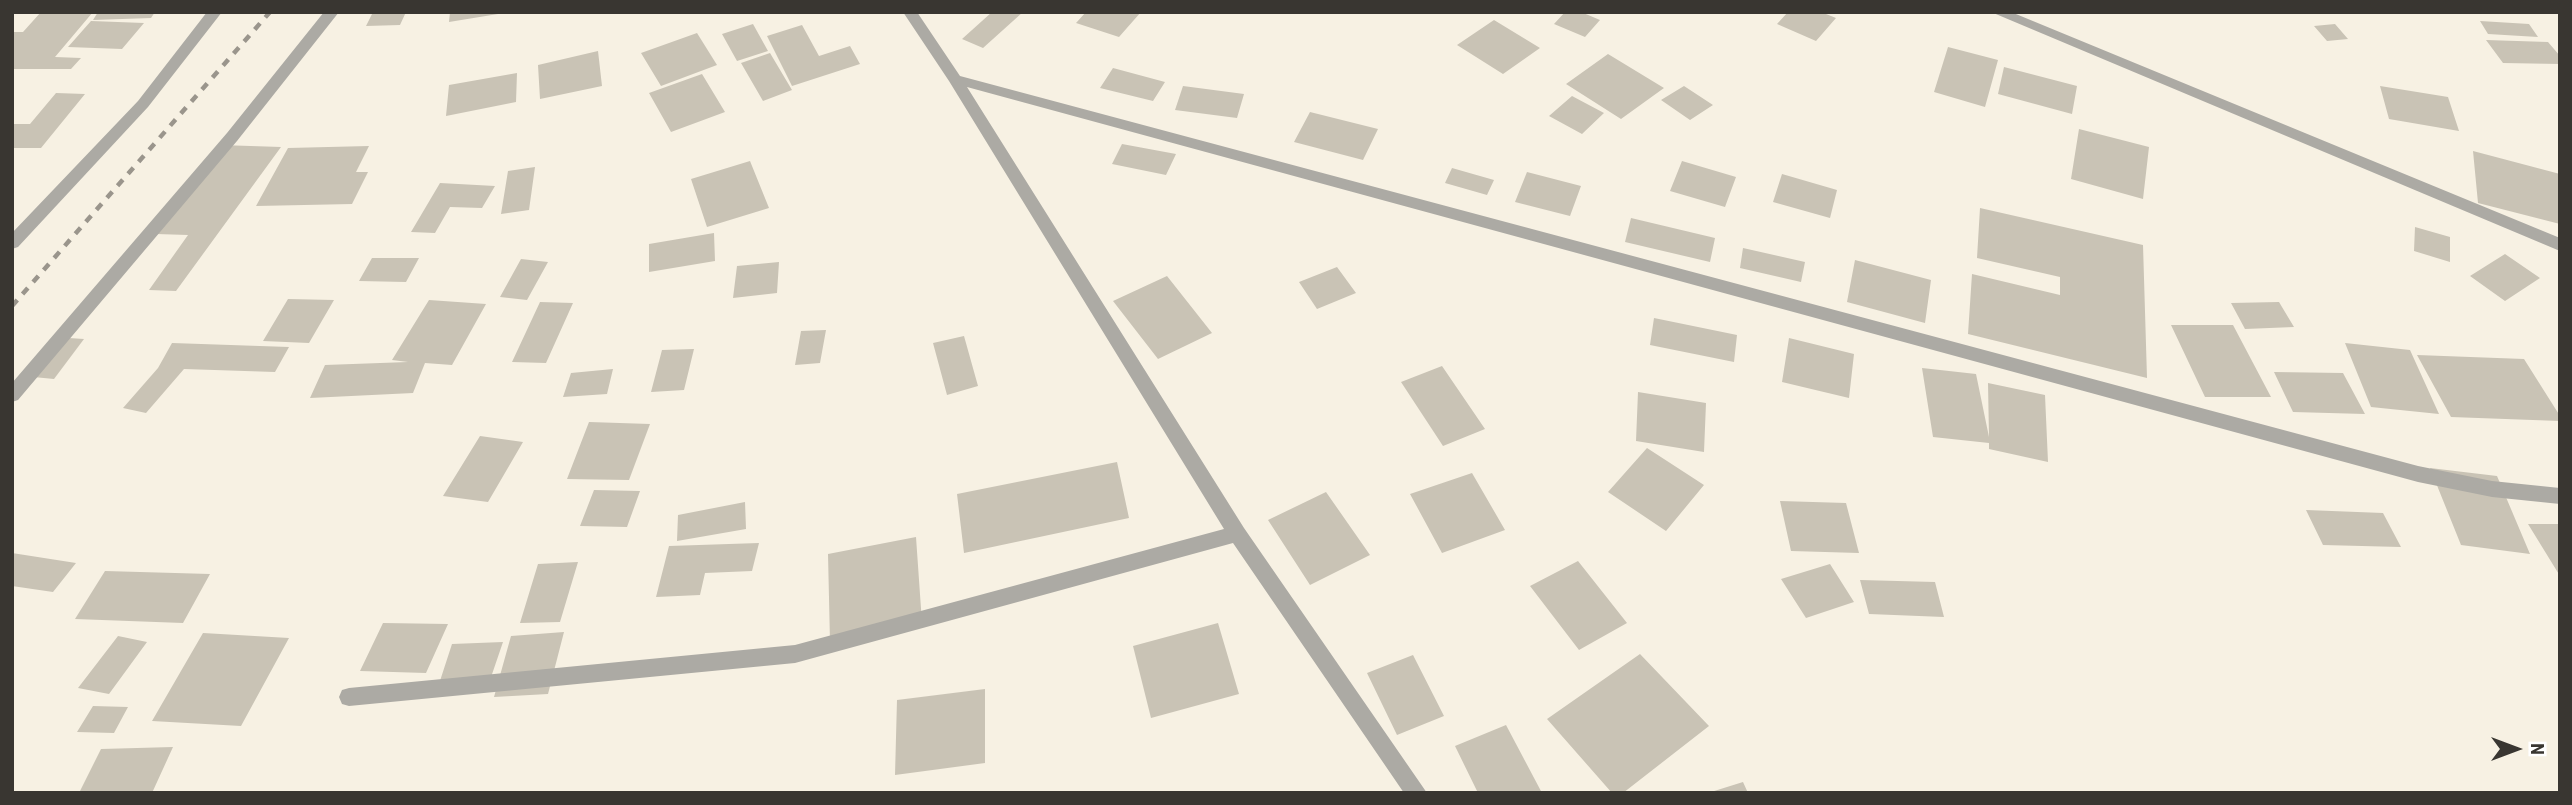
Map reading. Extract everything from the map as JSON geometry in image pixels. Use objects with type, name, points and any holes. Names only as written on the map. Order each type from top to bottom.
[{"type":"street","points":[[12,243],[143,104],[215,12]]},
{"type":"street","points":[[12,395],[232,137],[332,12]]},
{"type":"street","points":[[909,12],[955,79],[1237,534],[1417,793]]},
{"type":"street","points":[[1998,12],[2560,245]]},
{"type":"street","points":[[955,79],[2418,474],[2492,489],[2560,496]]},
{"type":"street","points":[[349,697],[795,654],[1237,534]]},
{"type":"building","points":[[41,12],[93,12],[55,57],[81,58],[71,69],[12,69],[12,32],[23,32]]},
{"type":"building","points":[[98,12],[155,12],[151,18],[93,20]]},
{"type":"building","points":[[373,12],[406,12],[400,25],[366,26]]},
{"type":"building","points":[[450,12],[498,12],[498,14],[449,22]]},
{"type":"building","points":[[992,12],[1023,12],[983,48],[962,39]]},
{"type":"building","points":[[1086,12],[1141,12],[1119,37],[1076,23]]},
{"type":"building","points":[[1565,12],[1581,12],[1600,20],[1585,37],[1554,24]]},
{"type":"building","points":[[1788,12],[1821,12],[1836,18],[1816,41],[1777,24]]},
{"type":"building","points":[[1494,20],[1540,48],[1503,74],[1457,45]]},
{"type":"building","points":[[91,21],[144,23],[122,49],[68,47]]},
{"type":"building","points":[[2480,21],[2529,24],[2538,37],[2488,34]]},
{"type":"building","points":[[753,24],[768,51],[737,61],[722,34]]},
{"type":"building","points":[[2335,24],[2348,39],[2327,41],[2314,26]]},
{"type":"building","points":[[802,25],[819,56],[850,46],[860,64],[792,86],[767,36]]},
{"type":"building","points":[[697,33],[717,65],[661,86],[641,53]]},
{"type":"building","points":[[2486,40],[2548,42],[2560,56],[2560,64],[2503,63]]},
{"type":"building","points":[[1948,47],[1998,60],[1985,107],[1934,92]]},
{"type":"building","points":[[598,51],[602,86],[540,99],[538,65]]},
{"type":"building","points":[[770,53],[792,90],[763,101],[741,63]]},
{"type":"building","points":[[1608,54],[1664,88],[1621,119],[1566,84]]},
{"type":"building","points":[[2004,67],[2077,86],[2072,114],[1998,94]]},
{"type":"building","points":[[1113,68],[1165,82],[1153,101],[1100,88]]},
{"type":"building","points":[[517,73],[516,102],[446,116],[449,85]]},
{"type":"building","points":[[702,74],[725,112],[671,132],[649,93]]},
{"type":"building","points":[[1183,86],[1244,94],[1237,118],[1175,110]]},
{"type":"building","points":[[1684,86],[1713,105],[1690,120],[1661,100]]},
{"type":"building","points":[[2380,86],[2448,97],[2459,131],[2389,119]]},
{"type":"building","points":[[56,93],[85,94],[41,148],[12,148],[12,124],[30,124]]},
{"type":"building","points":[[1572,96],[1604,113],[1582,134],[1549,116]]},
{"type":"building","points":[[1310,112],[1378,129],[1363,160],[1294,142]]},
{"type":"building","points":[[2079,129],[2149,147],[2143,199],[2071,179]]},
{"type":"building","points":[[1122,144],[1176,154],[1166,175],[1112,164]]},
{"type":"building","points":[[220,145],[281,147],[176,291],[149,290],[188,235],[156,234]]},
{"type":"building","points":[[369,146],[356,172],[368,172],[352,204],[256,206],[288,148]]},
{"type":"building","points":[[2473,151],[2560,174],[2560,224],[2478,203]]},
{"type":"building","points":[[750,161],[769,208],[707,227],[691,179]]},
{"type":"building","points":[[1682,161],[1736,177],[1725,207],[1670,191]]},
{"type":"building","points":[[535,167],[529,210],[501,214],[508,171]]},
{"type":"building","points":[[1452,168],[1494,180],[1487,195],[1445,183]]},
{"type":"building","points":[[1527,172],[1581,186],[1570,216],[1515,202]]},
{"type":"building","points":[[1782,174],[1837,190],[1830,218],[1773,202]]},
{"type":"building","points":[[440,183],[495,186],[482,208],[450,207],[435,233],[411,232]]},
{"type":"building","points":[[1980,208],[2143,245],[2147,378],[1968,334],[1972,274],[2060,295],[2060,277],[1977,258]]},
{"type":"building","points":[[1631,218],[1715,238],[1710,262],[1625,242]]},
{"type":"building","points":[[2415,227],[2450,237],[2450,262],[2414,251]]},
{"type":"building","points":[[714,233],[715,261],[649,272],[649,244]]},
{"type":"building","points":[[1743,248],[1805,262],[1801,282],[1740,268]]},
{"type":"building","points":[[2505,254],[2540,278],[2505,301],[2470,276]]},
{"type":"building","points":[[372,258],[419,258],[406,282],[359,281]]},
{"type":"building","points":[[521,259],[548,262],[527,300],[500,297]]},
{"type":"building","points":[[1855,260],[1931,280],[1925,323],[1847,302]]},
{"type":"building","points":[[779,262],[777,293],[733,298],[737,266]]},
{"type":"building","points":[[1337,267],[1356,293],[1317,309],[1299,282]]},
{"type":"building","points":[[1167,276],[1212,333],[1158,359],[1113,301]]},
{"type":"building","points":[[288,299],[334,300],[309,343],[263,341]]},
{"type":"building","points":[[429,300],[486,304],[452,365],[425,363],[413,393],[310,398],[325,365],[408,362],[392,360]]},
{"type":"building","points":[[540,302],[573,303],[546,363],[512,362]]},
{"type":"building","points":[[2279,302],[2294,327],[2245,329],[2231,303]]},
{"type":"building","points":[[1654,318],[1737,335],[1734,362],[1650,345]]},
{"type":"building","points":[[2171,325],[2233,325],[2271,397],[2205,397]]},
{"type":"building","points":[[826,330],[820,363],[795,365],[801,331]]},
{"type":"building","points":[[964,336],[978,386],[947,395],[933,343]]},
{"type":"building","points":[[54,337],[84,339],[54,379],[23,376]]},
{"type":"building","points":[[1789,338],[1854,354],[1849,398],[1782,382]]},
{"type":"building","points":[[172,343],[289,347],[275,372],[184,369],[146,413],[123,408],[158,368]]},
{"type":"building","points":[[2345,343],[2410,350],[2439,414],[2371,407]]},
{"type":"building","points":[[694,349],[684,390],[651,392],[662,350]]},
{"type":"building","points":[[2417,355],[2524,359],[2560,416],[2560,421],[2451,417]]},
{"type":"building","points":[[1442,366],[1485,429],[1443,446],[1401,382]]},
{"type":"building","points":[[1922,368],[1976,374],[1989,437],[1988,383],[2045,395],[2048,462],[1989,449],[1989,443],[1933,437]]},
{"type":"building","points":[[613,369],[607,394],[563,397],[571,373]]},
{"type":"building","points":[[2274,372],[2343,373],[2365,414],[2293,412]]},
{"type":"building","points":[[1638,392],[1706,403],[1704,452],[1636,441]]},
{"type":"building","points":[[589,422],[650,424],[629,480],[567,479]]},
{"type":"building","points":[[480,436],[523,442],[488,502],[443,496]]},
{"type":"building","points":[[1647,448],[1704,485],[1666,531],[1608,492]]},
{"type":"building","points":[[1117,462],[1129,518],[964,553],[957,494]]},
{"type":"building","points":[[2430,468],[2497,476],[2530,554],[2461,545]]},
{"type":"building","points":[[1472,473],[1505,530],[1442,553],[1410,494]]},
{"type":"building","points":[[594,490],[640,491],[627,527],[580,526]]},
{"type":"building","points":[[1326,492],[1370,555],[1310,585],[1268,520]]},
{"type":"building","points":[[1780,501],[1846,503],[1859,553],[1791,551]]},
{"type":"building","points":[[745,502],[746,529],[677,541],[678,515]]},
{"type":"building","points":[[2306,510],[2383,513],[2401,547],[2323,545]]},
{"type":"building","points":[[2528,524],[2560,524],[2560,576]]},
{"type":"building","points":[[916,537],[922,623],[830,642],[828,554]]},
{"type":"building","points":[[759,543],[752,571],[705,573],[700,595],[656,597],[669,546]]},
{"type":"building","points":[[12,553],[76,563],[53,592],[12,586]]},
{"type":"building","points":[[1578,561],[1627,623],[1579,650],[1530,586]]},
{"type":"building","points":[[578,562],[560,622],[520,623],[538,564]]},
{"type":"building","points":[[1830,564],[1854,602],[1806,618],[1781,579]]},
{"type":"building","points":[[105,571],[210,574],[183,623],[75,619]]},
{"type":"building","points":[[1860,580],[1935,582],[1944,617],[1869,614]]},
{"type":"building","points":[[383,623],[448,624],[426,673],[360,671]]},
{"type":"building","points":[[1218,623],[1239,694],[1151,718],[1133,646]]},
{"type":"building","points":[[564,632],[548,694],[494,697],[511,636]]},
{"type":"building","points":[[203,633],[289,638],[241,726],[152,721]]},
{"type":"building","points":[[118,636],[147,642],[109,694],[78,688]]},
{"type":"building","points":[[503,642],[488,686],[438,687],[452,644]]},
{"type":"building","points":[[1640,654],[1709,726],[1623,793],[1612,793],[1547,719]]},
{"type":"building","points":[[1413,655],[1444,716],[1397,735],[1367,673]]},
{"type":"building","points":[[985,689],[985,763],[895,775],[897,700]]},
{"type":"building","points":[[93,706],[128,707],[114,733],[77,732]]},
{"type":"building","points":[[1506,725],[1542,793],[1478,793],[1455,746]]},
{"type":"building","points":[[173,747],[152,793],[79,793],[101,749]]},
{"type":"building","points":[[1743,782],[1748,793],[1711,793],[1711,792]]},
{"type":"railway","points":[[12,306],[270,12]]}]
